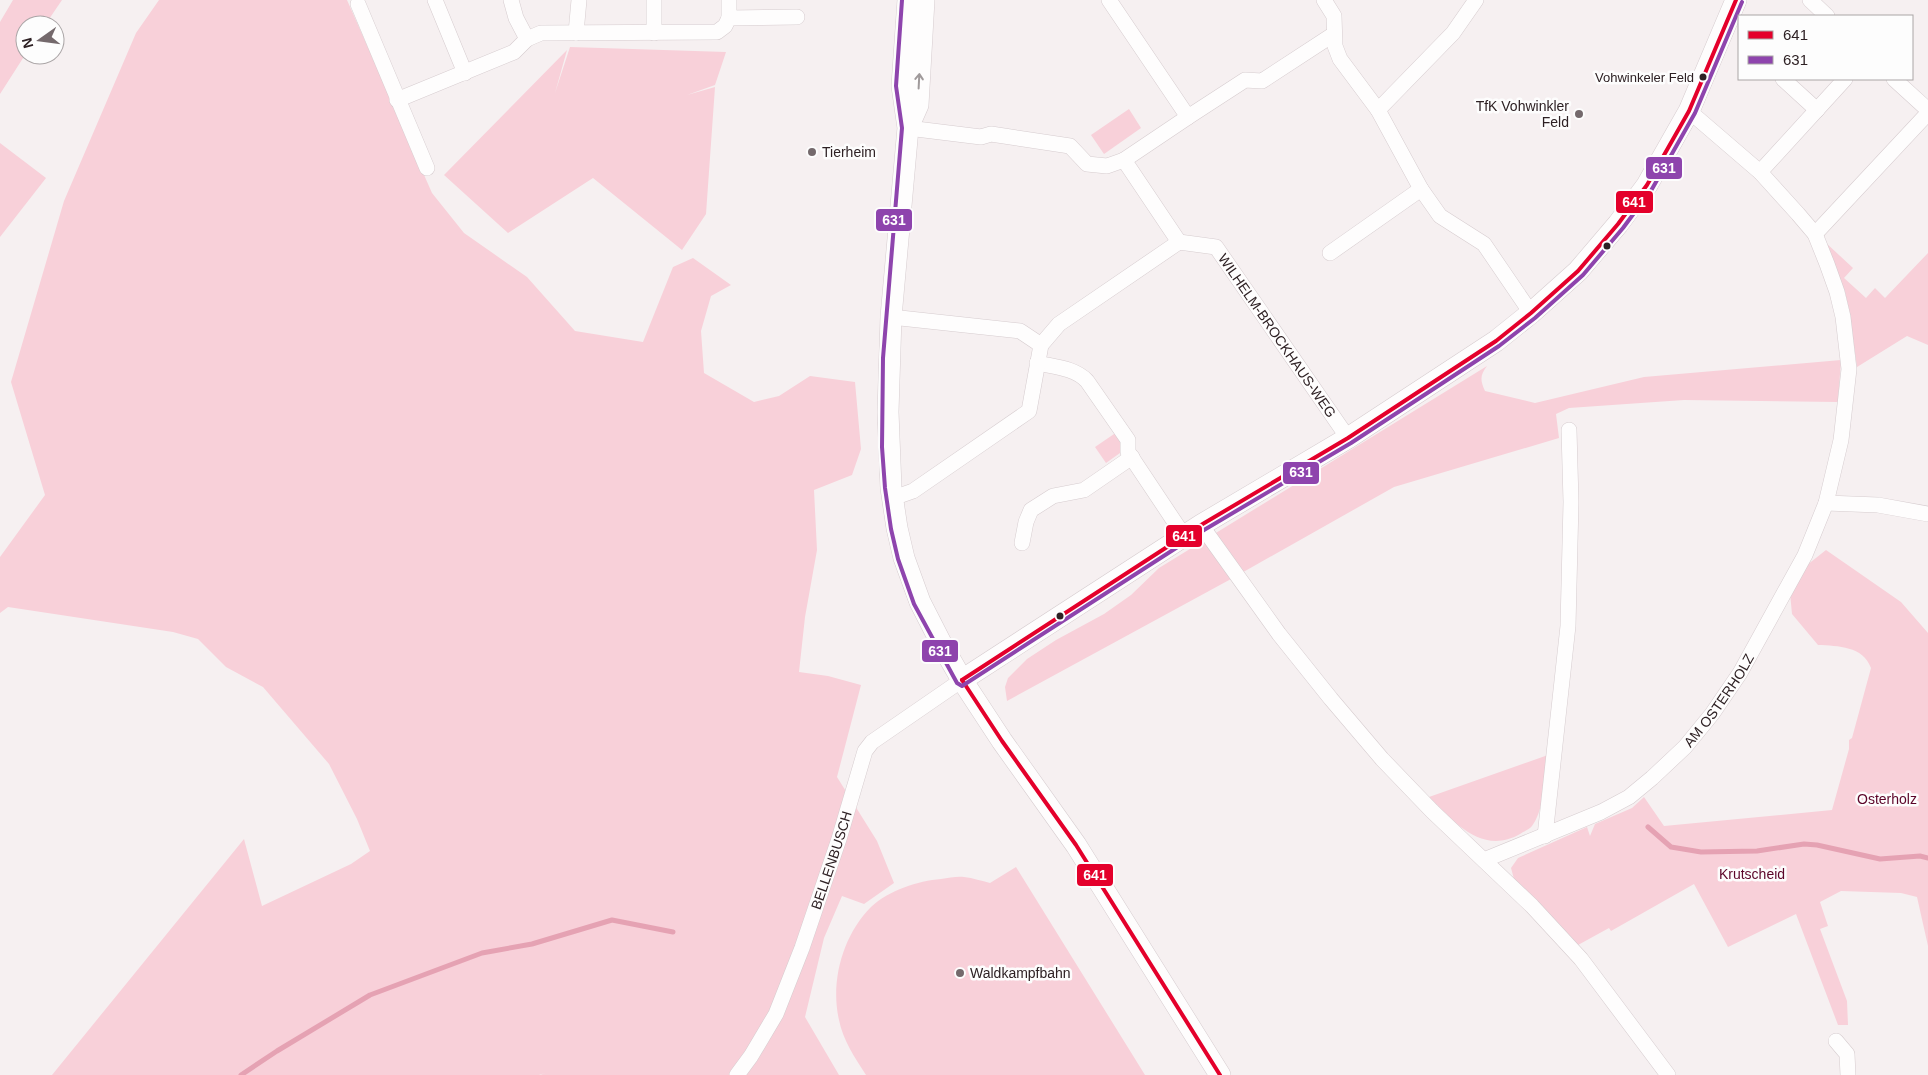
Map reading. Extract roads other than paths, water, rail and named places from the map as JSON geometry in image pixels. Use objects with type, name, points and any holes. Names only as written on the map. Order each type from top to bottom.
[{"type":"main road","points":[[908,0],[902,86],[908,128],[891,317],[888,420],[892,498],[904,558],[920,602],[943,648],[962,680],[1002,741],[1076,845],[1220,1075]]},
{"type":"main road","points":[[908,128],[918,105],[924,0]]},
{"type":"main road","points":[[962,680],[1193,531],[1348,438],[1496,341],[1532,313],[1578,271],[1618,224],[1647,185],[1689,111],[1736,0]]},
{"type":"street","points":[[435,0],[465,73]]},
{"type":"street","points":[[512,0],[516,18],[527,39]]},
{"type":"street","points":[[576,34],[579,0]]},
{"type":"street","points":[[654,0],[654,33]]},
{"type":"street","points":[[397,100],[514,52],[527,39],[541,33],[717,32],[725,26],[730,18],[729,0]]},
{"type":"street","points":[[1109,0],[1188,117]]},
{"type":"street","points":[[1324,0],[1334,16],[1334,46],[1340,59],[1378,110],[1421,189],[1440,216],[1484,244],[1532,313]]},
{"type":"street","points":[[1378,110],[1453,33],[1476,0]]},
{"type":"street","points":[[1810,0],[1826,15]]},
{"type":"street","points":[[358,4],[427,168]]},
{"type":"street","points":[[730,18],[797,17]]},
{"type":"street","points":[[908,128],[981,137],[991,134],[1070,146],[1087,164],[1106,166],[1124,160],[1245,80],[1262,81],[1334,34]]},
{"type":"street","points":[[1785,80],[1817,110]]},
{"type":"street","points":[[1760,172],[1843,80]]},
{"type":"street","points":[[1689,111],[1760,172],[1815,234],[1928,111],[1895,80]]},
{"type":"street","points":[[892,498],[913,491],[1029,411],[1041,345],[1059,324],[1179,242],[1124,160]]},
{"type":"street","points":[[1330,254],[1421,189]]},
{"type":"street","name":"AM OSTERHOLZ","points":[[1484,860],[1601,812],[1629,797],[1685,747],[1712,714],[1740,673],[1805,555],[1826,503],[1841,440],[1849,369],[1843,317],[1837,292],[1815,234]]},
{"type":"street","name":"WILHELM-BROCKHAUS-WEG","points":[[1179,242],[1216,247],[1348,438]]},
{"type":"street","points":[[891,317],[1020,331],[1041,345]]},
{"type":"street","points":[[1037,363],[1071,370],[1081,375],[1128,440],[1128,452],[1279,634],[1331,700],[1382,759],[1432,811],[1484,860],[1581,959],[1668,1075]]},
{"type":"street","points":[[1545,836],[1568,626],[1571,502],[1569,430]]},
{"type":"street","points":[[1022,542],[1026,522],[1031,510],[1053,496],[1084,490],[1132,457]]},
{"type":"street","points":[[1826,503],[1878,505],[1928,514]]},
{"type":"street","name":"BELLENBUSCH","points":[[737,1075],[751,1056],[776,1014],[802,948],[840,839],[865,751],[872,742],[962,680]]},
{"type":"street","points":[[1836,1041],[1848,1054],[1848,1075]]},
{"type":"waterway","points":[[1648,827],[1671,847],[1701,852],[1757,851],[1804,844],[1817,845],[1880,859],[1920,856],[1928,858]]},
{"type":"waterway","points":[[241,1075],[370,995],[482,953],[532,944],[612,920],[673,932]]},
{"type":"place","name":"Vohwinkeler Feld","points":[[1703,77]]},
{"type":"place","name":"TfK Vohwinkler Feld","points":[[1579,114]]},
{"type":"place","name":"Tierheim","points":[[812,152]]},
{"type":"place","name":"Waldkampfbahn","points":[[960,973]]},
{"type":"park label","name":"Osterholz","points":[[1887,799]]},
{"type":"park label","name":"Krutscheid","points":[[1752,874]]}]
